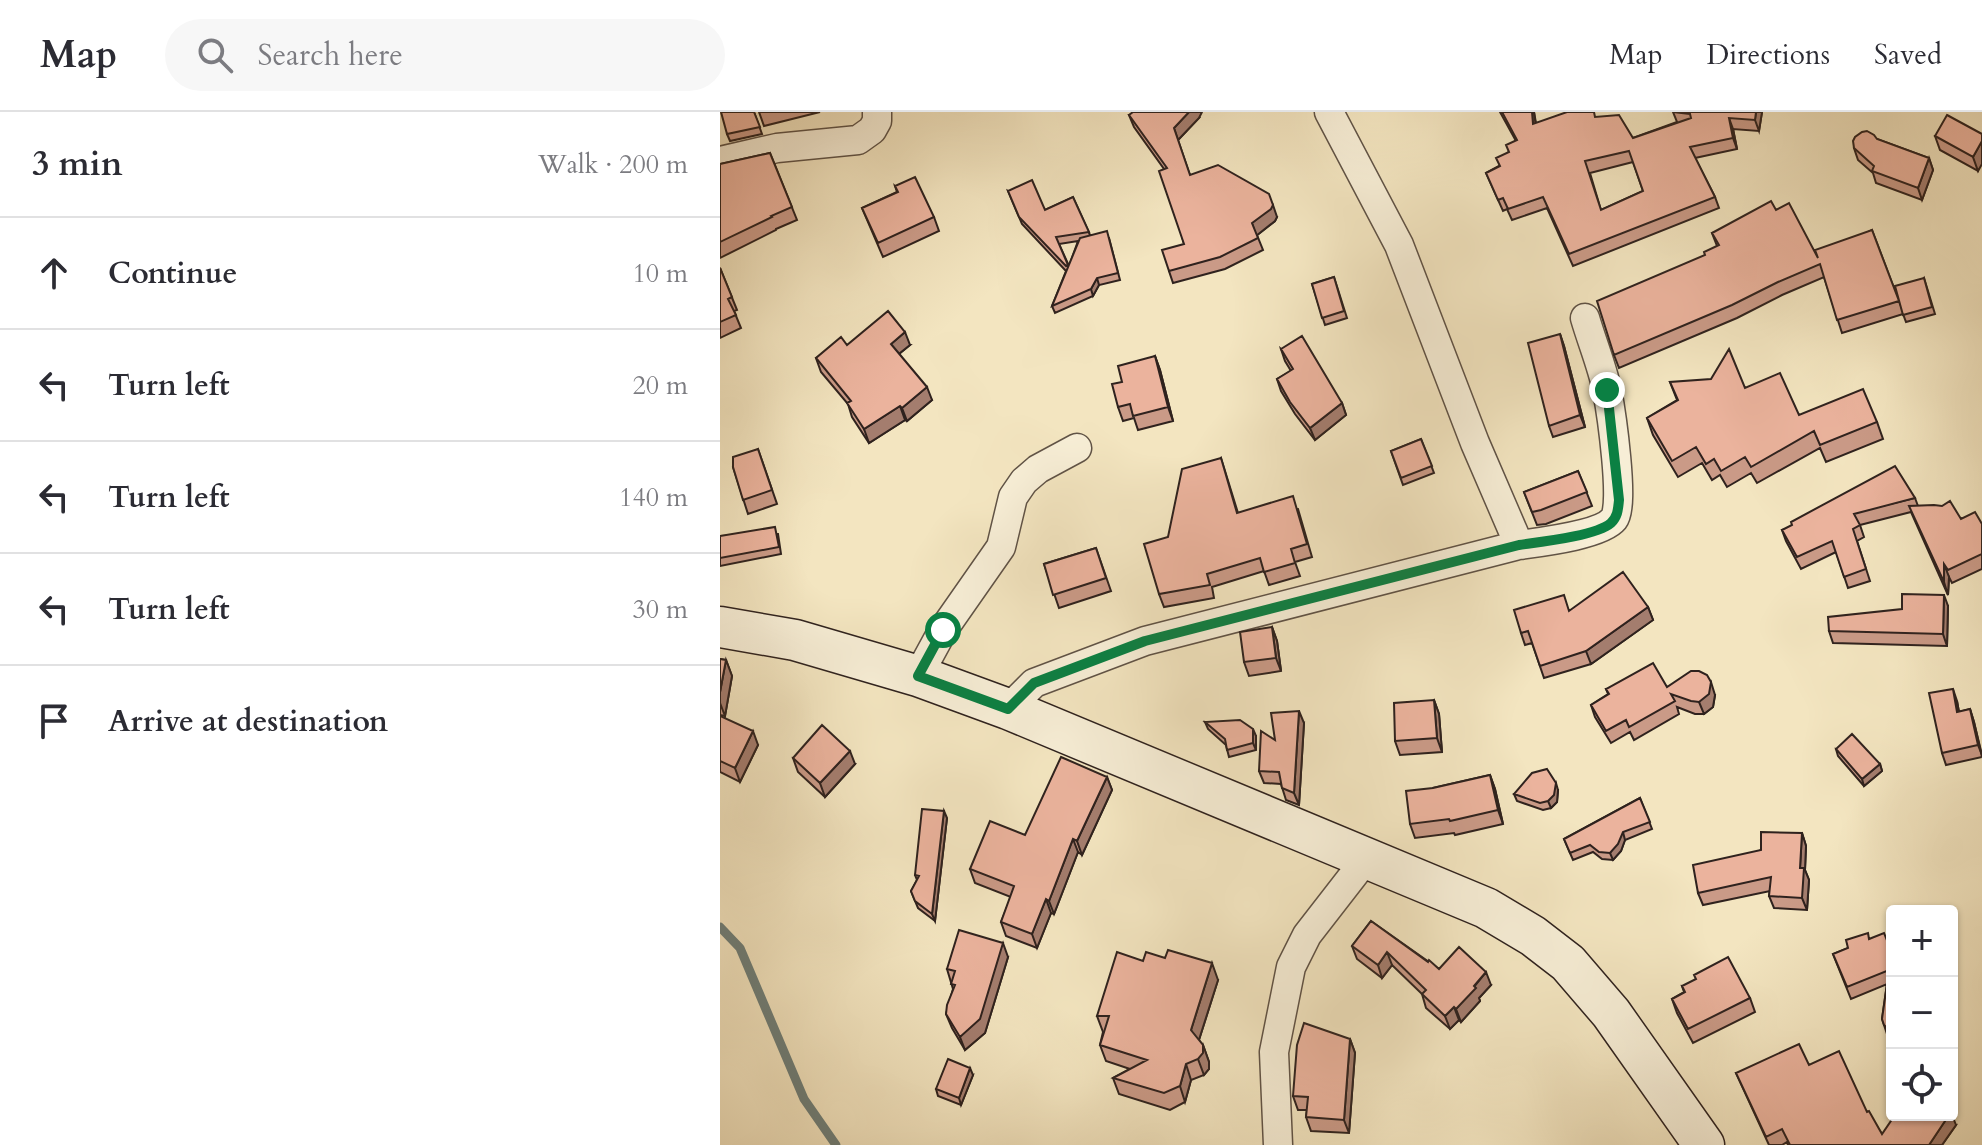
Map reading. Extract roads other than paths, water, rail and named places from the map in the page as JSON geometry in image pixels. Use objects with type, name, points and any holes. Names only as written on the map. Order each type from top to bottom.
[{"type":"street","points":[[720,161],[777,148],[858,140],[872,130],[877,121],[877,112]]},
{"type":"street","points":[[1329,112],[1399,245],[1475,443],[1519,545]]},
{"type":"street","points":[[1008,709],[1034,683],[1145,641],[1519,545],[1602,529],[1613,521],[1618,512],[1618,482],[1607,390],[1585,318]]},
{"type":"street","points":[[918,676],[943,630],[1001,547],[1013,497],[1024,481],[1038,469],[1077,448]]},
{"type":"street","points":[[720,627],[795,640],[918,676],[1008,709],[1486,908],[1533,936],[1568,963],[1611,1013],[1704,1145]]},
{"type":"street","points":[[1278,1145],[1274,1052],[1291,967],[1307,935],[1366,859]]},
{"type":"waterway","points":[[720,927],[740,948],[804,1099],[836,1145]]}]
